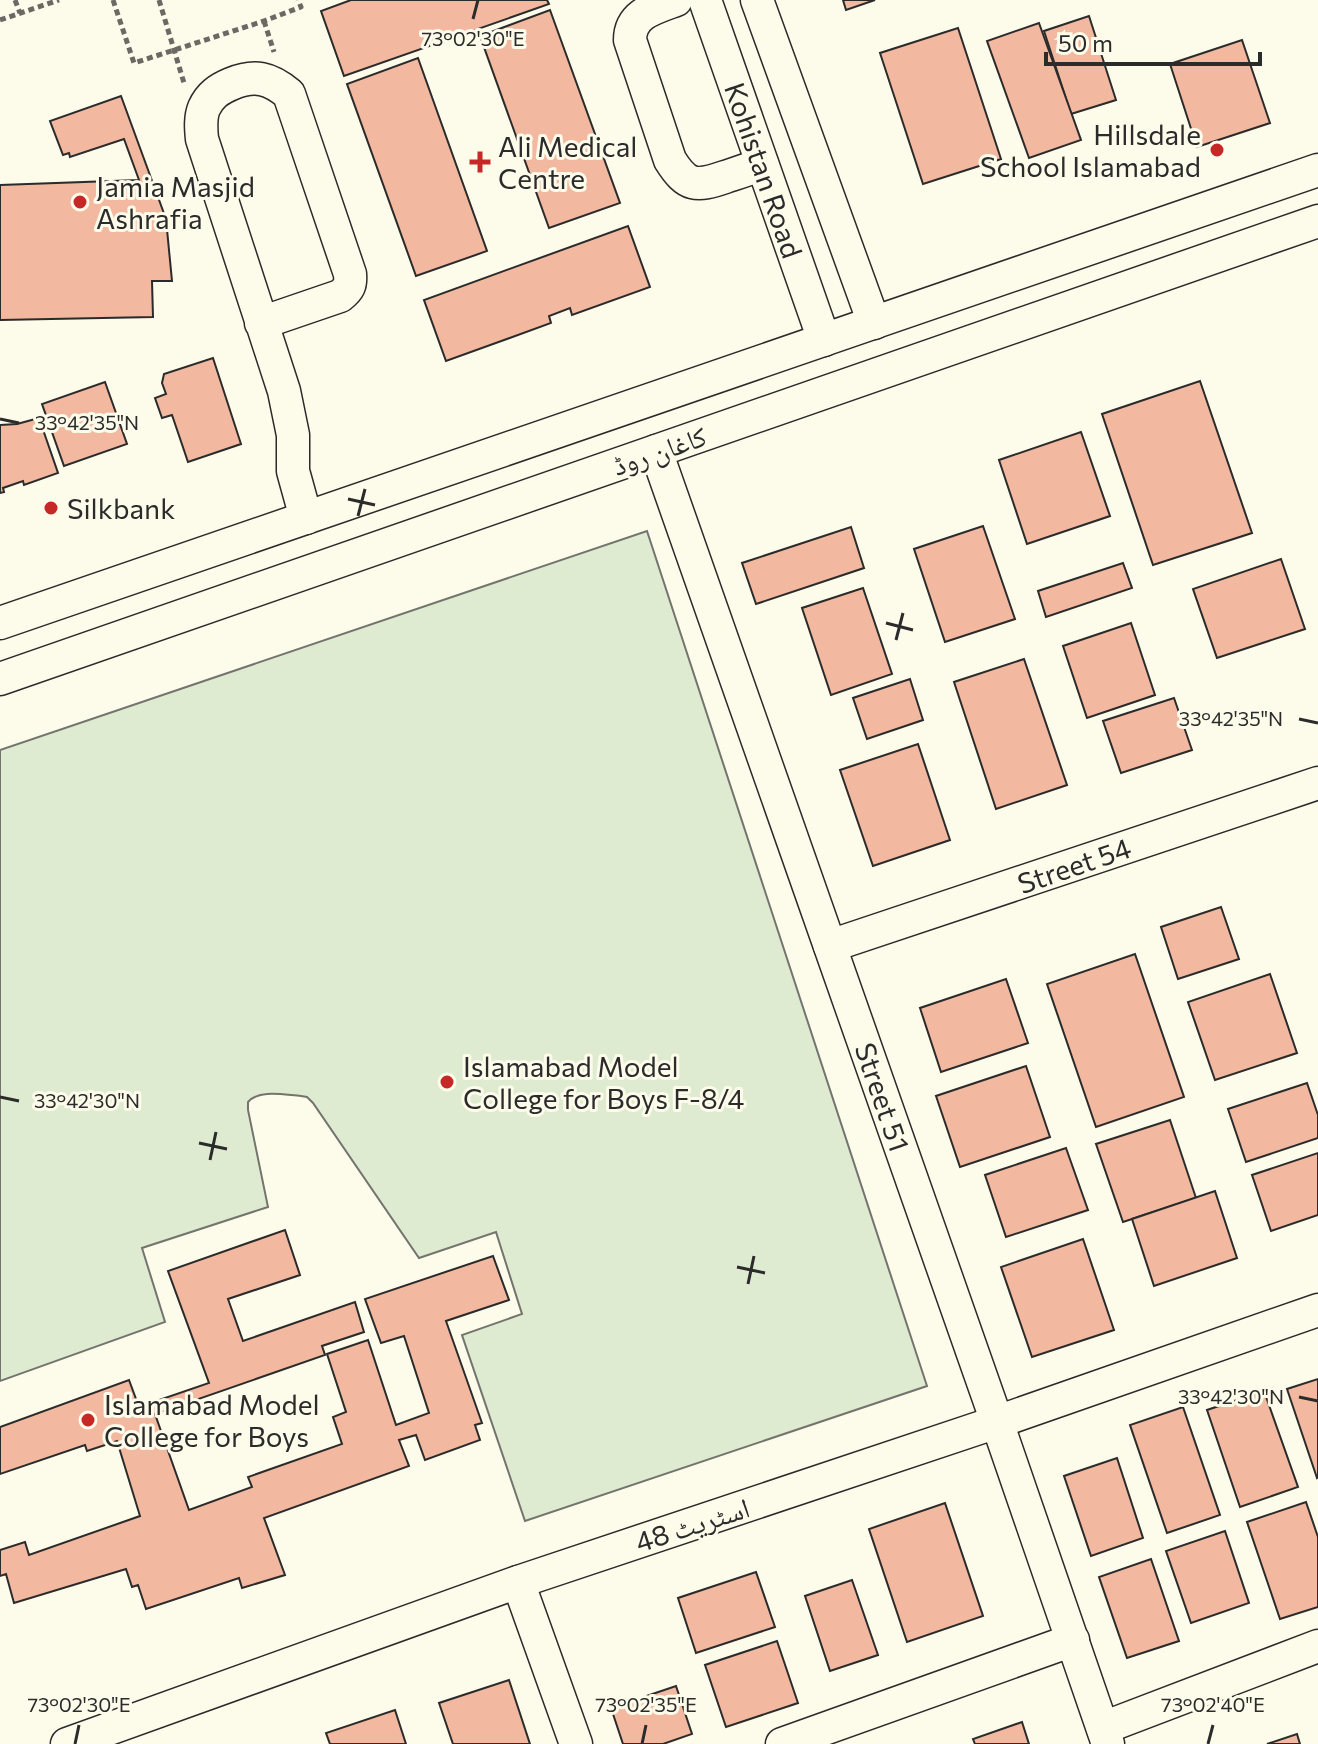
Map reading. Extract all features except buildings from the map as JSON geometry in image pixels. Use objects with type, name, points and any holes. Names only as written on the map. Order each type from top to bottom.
[{"type":"street","points":[[676,0],[649,10],[637,18],[630,30],[630,40],[670,160],[685,179],[695,184],[705,184],[762,164]]},
{"type":"street","name":"Kohistan Road","points":[[705,0],[824,340]]},
{"type":"street","name":"Kohistan Road","points":[[757,0],[874,323]]},
{"type":"street","points":[[261,323],[340,296],[351,284],[289,94],[270,81],[249,77],[216,90],[204,108],[202,139],[261,323],[284,391],[293,435],[293,471],[313,570]]},
{"type":"street","name":"کاغان روڈ","points":[[0,623],[1318,170]]},
{"type":"street","name":"کاغان روڈ","points":[[0,679],[1318,221]]},
{"type":"street","name":"Street 51","points":[[656,451],[1105,1736]]},
{"type":"street","name":"Street 54","points":[[830,946],[1318,783]]},
{"type":"street","name":"اسٹریٹ 48","points":[[67,1744],[518,1582],[997,1422],[1318,1310]]},
{"type":"street","points":[[518,1582],[576,1744]]},
{"type":"street","points":[[782,1744],[1073,1640]]},
{"type":"street","points":[[1105,1736],[1318,1646]]},
{"type":"path","points":[[15,0],[20,13]]},
{"type":"path","points":[[0,20],[59,0]]},
{"type":"path","points":[[113,0],[134,63],[301,7],[298,0]]},
{"type":"path","points":[[159,0],[188,95]]},
{"type":"green space","name":"Islamabad Model College for Boys F-8/4","points":[[647,531],[927,1386],[525,1521],[462,1335],[522,1314],[496,1232],[419,1258],[313,1103],[307,1097],[273,1094],[259,1095],[248,1102],[268,1207],[142,1248],[165,1322],[0,1381],[0,750]]},
{"type":"place","name":"Hillsdale School Islamabad","points":[[1217,150]]},
{"type":"place","name":"Ali Medical Centre","points":[[480,162]]},
{"type":"place","name":"Jamia Masjid Ashrafia","points":[[80,202]]},
{"type":"place","name":"Silkbank","points":[[51,508]]},
{"type":"place","name":"Islamabad Model College for Boys F-8/4","points":[[447,1082]]},
{"type":"place","name":"Islamabad Model College for Boys","points":[[88,1420]]}]
